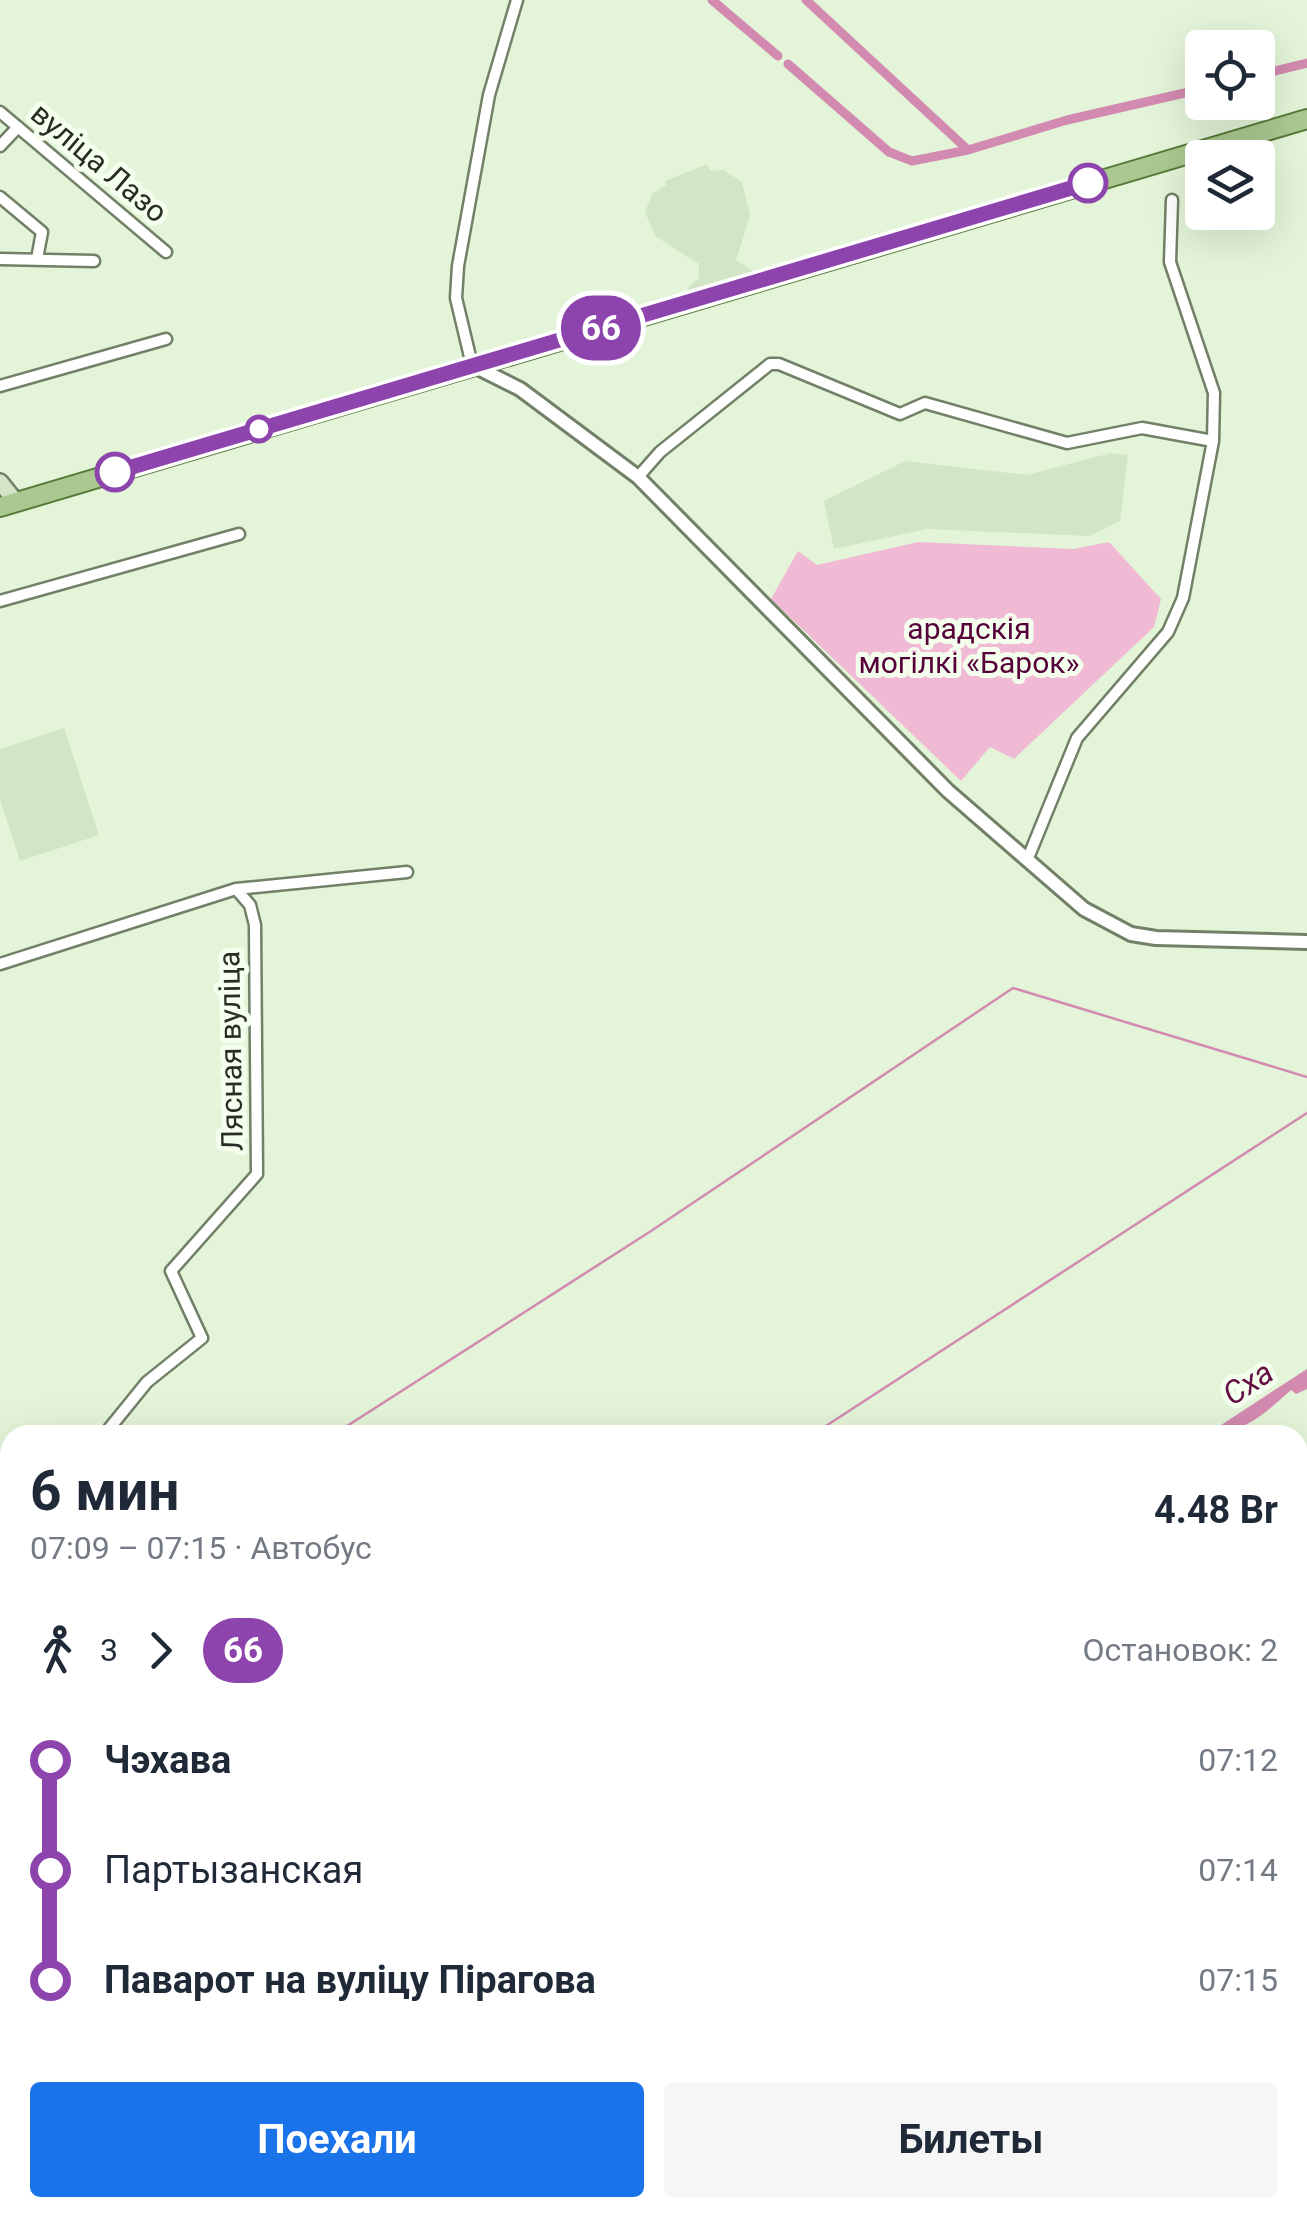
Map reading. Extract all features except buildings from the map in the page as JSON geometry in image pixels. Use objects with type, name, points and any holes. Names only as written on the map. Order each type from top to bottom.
[{"type":"main road","points":[[0,482],[8,504],[1307,119]]},
{"type":"street","points":[[517,0],[489,95],[458,266],[456,298],[472,365],[551,410],[638,477],[948,790],[1084,909],[1131,934],[1307,942]]},
{"type":"street","name":"вуліца Лазо","points":[[0,112],[166,252]]},
{"type":"street","points":[[0,146],[18,127]]},
{"type":"street","points":[[0,197],[42,232],[37,259]]},
{"type":"street","points":[[1028,858],[1076,738],[1168,632],[1183,598],[1214,440],[1214,393],[1208,364],[1170,262],[1172,200]]},
{"type":"street","points":[[0,258],[94,261]]},
{"type":"street","points":[[0,386],[166,339]]},
{"type":"street","points":[[638,477],[660,452],[770,364],[779,364],[900,414],[926,403],[1067,443],[1142,428],[1164,430],[1188,440],[1214,440]]},
{"type":"street","points":[[0,601],[239,534]]},
{"type":"street","points":[[0,964],[236,889],[407,872]]},
{"type":"street","name":"Лясная вуліца","points":[[112,1425],[148,1382],[202,1338],[170,1271],[257,1174],[254,925],[250,905],[236,889]]},
{"type":"shaded area","points":[[707,164],[710,171],[724,170],[742,182],[750,216],[736,260],[756,273],[690,292],[688,288],[699,278],[699,264],[655,236],[645,212],[652,194],[666,185],[665,181]]},
{"type":"shaded area","points":[[1111,453],[1128,455],[1120,521],[1090,536],[927,529],[834,549],[824,501],[905,461],[1027,475]]},
{"type":"shaded area","points":[[64,728],[99,835],[20,861],[0,799],[0,749]]},
{"type":"shaded area","points":[[1307,1369],[1307,1389],[1296,1394],[1291,1390],[1245,1425],[1221,1425]]},
{"type":"green space","name":"арадскія могілкі «Барок»","points":[[918,542],[1073,549],[1109,542],[1161,599],[1154,627],[1014,759],[990,747],[961,781],[771,599],[798,551],[817,565]]},
{"type":"waterway","points":[[712,0],[778,56]]},
{"type":"waterway","points":[[806,0],[968,150],[1067,120],[1185,93]]},
{"type":"waterway","points":[[1275,71],[1307,63]]},
{"type":"waterway","points":[[788,64],[889,152],[912,161],[968,150]]},
{"type":"waterway","points":[[349,1425],[651,1231],[1013,988],[1307,1077]]},
{"type":"waterway","points":[[827,1425],[1307,1113]]},
{"type":"bus line","name":"66","points":[[115,472],[1088,183]]},
{"type":"water label","name":"Сха","points":[[1248,1383]]}]
